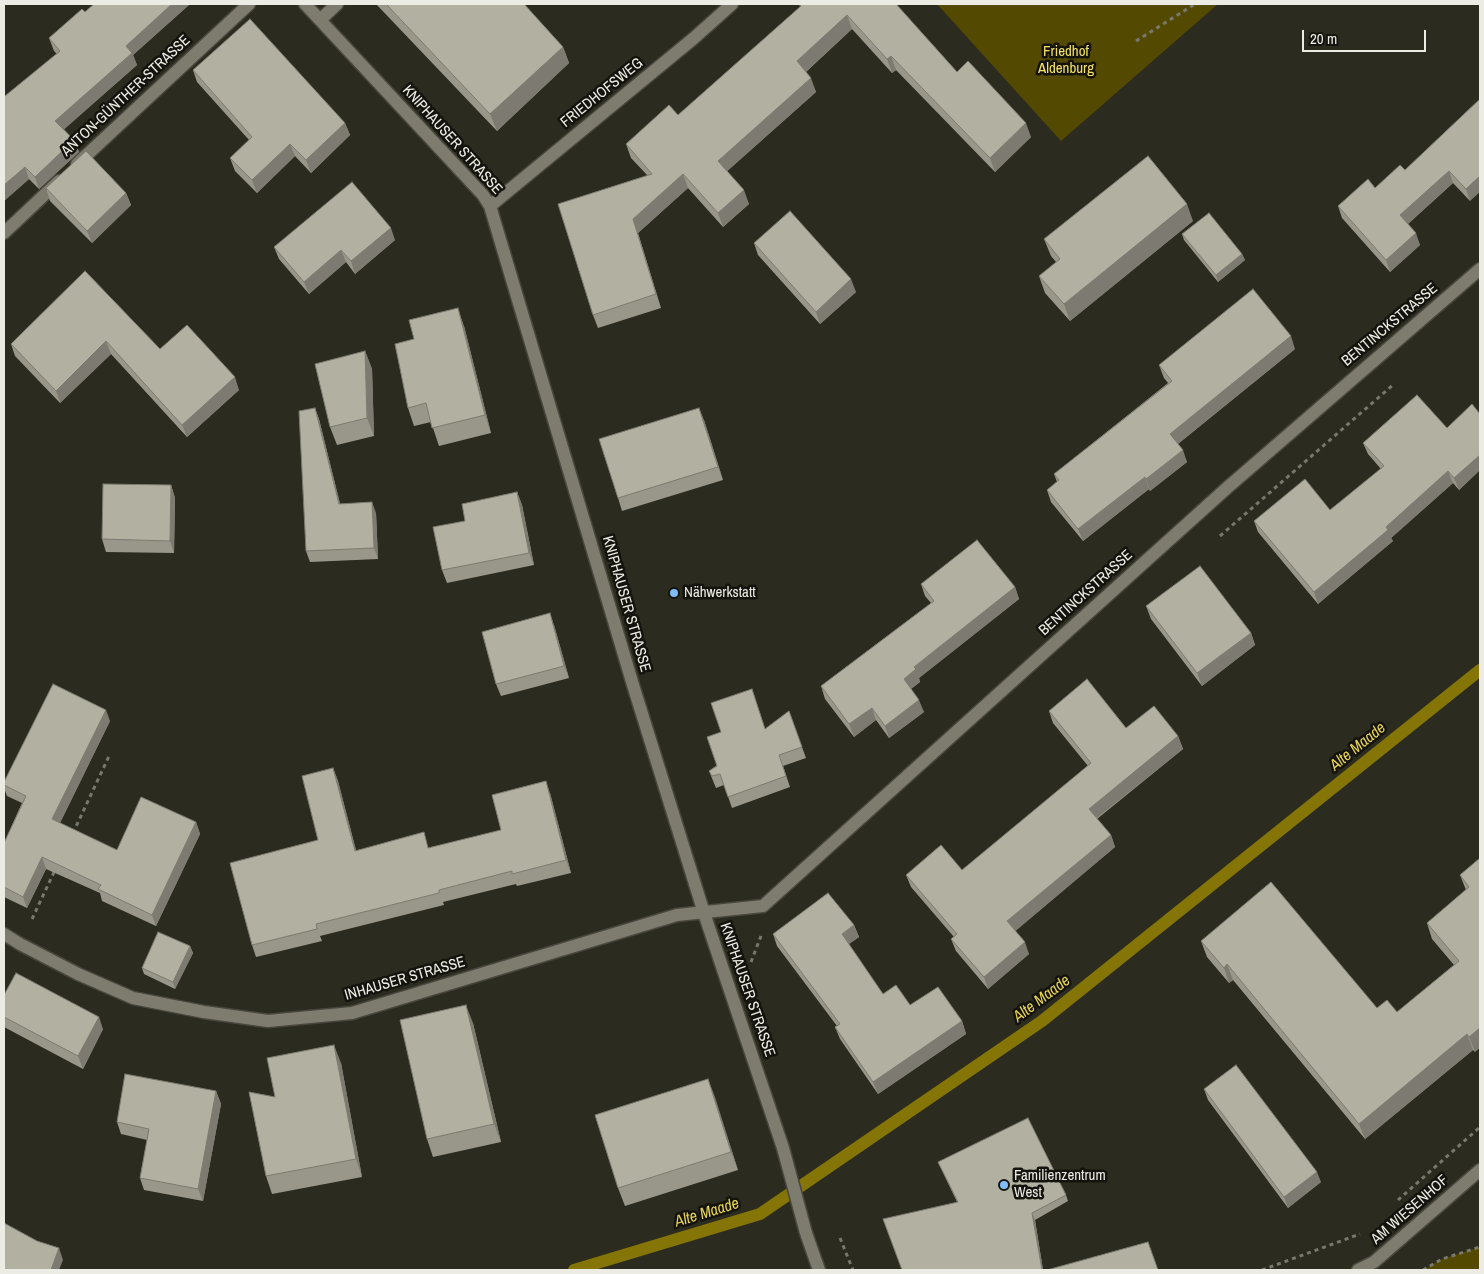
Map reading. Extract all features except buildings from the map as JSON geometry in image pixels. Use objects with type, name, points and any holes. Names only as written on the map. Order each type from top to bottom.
[{"type":"street","name":"ANTON-GÜNTHER-STRASSE","points":[[4,233],[249,4]]},
{"type":"street","name":"KNIPHAUSER STRASSE","points":[[305,4],[483,195],[490,206],[633,685],[704,913],[782,1148],[806,1233],[819,1270]]},
{"type":"street","points":[[320,19],[337,4]]},
{"type":"street","name":"FRIEDHOFSWEG","points":[[490,206],[694,38],[732,4]]},
{"type":"street","name":"BENTINCKSTRASSE","points":[[704,913],[763,906],[1228,487],[1480,269]]},
{"type":"street","name":"INHAUSER STRASSE","points":[[4,934],[78,974],[133,998],[204,1012],[268,1021],[352,1013],[677,916],[704,913]]},
{"type":"street","name":"AM WIESENHOF","points":[[1358,1270],[1374,1262],[1480,1170]]},
{"type":"path","points":[[1136,42],[1195,4]]},
{"type":"path","points":[[1218,538],[1398,381]]},
{"type":"path","points":[[71,836],[110,754]]},
{"type":"path","points":[[20,944],[58,863]]},
{"type":"path","points":[[749,968],[760,936],[767,930]]},
{"type":"path","points":[[1394,1204],[1480,1127]]},
{"type":"path","points":[[1262,1270],[1358,1235],[1366,1229]]},
{"type":"path","points":[[840,1237],[853,1270]]},
{"type":"path","points":[[1423,1270],[1442,1259],[1480,1247]]},
{"type":"green space","name":"Friedhof Aldenburg","points":[[937,4],[1218,4],[1061,141]]},
{"type":"green space","points":[[1480,1247],[1480,1270],[1423,1270],[1442,1259]]},
{"type":"waterway","name":"Alte Maade","points":[[574,1270],[760,1214],[1042,1021],[1480,670]]},
{"type":"place","name":"Nähwerkstatt","points":[[674,593]]},
{"type":"place","name":"Familienzentrum West","points":[[1004,1185]]}]
